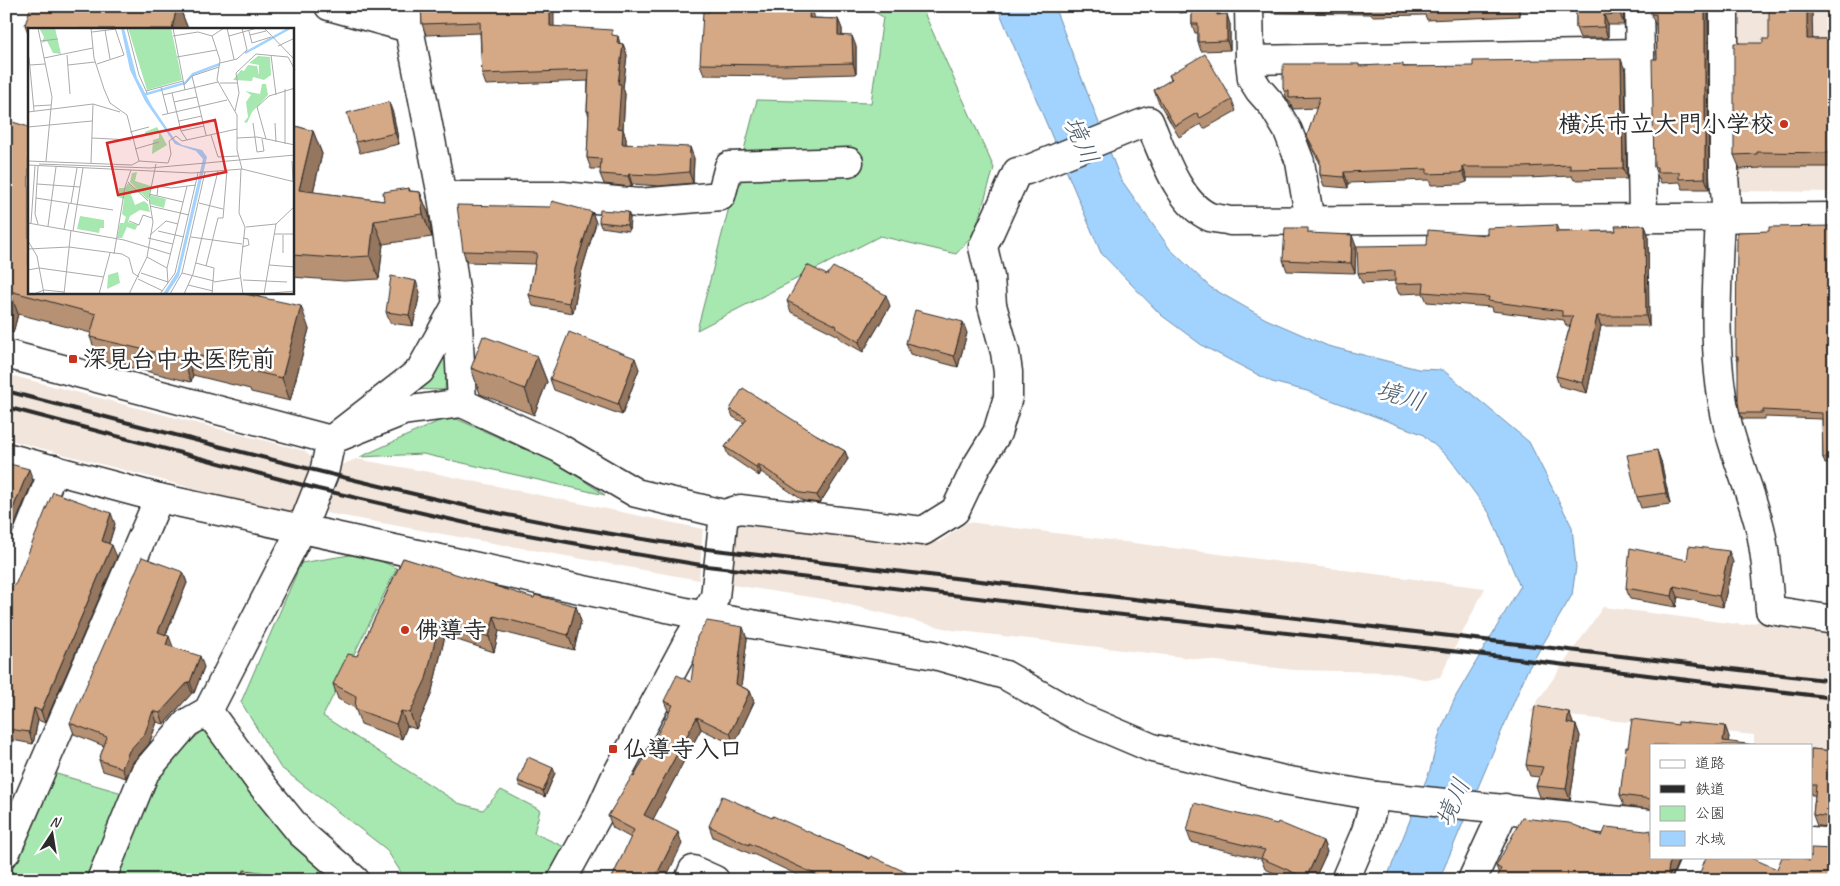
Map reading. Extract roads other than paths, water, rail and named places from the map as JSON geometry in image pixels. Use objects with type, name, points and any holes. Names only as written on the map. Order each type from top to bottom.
[{"type":"street","points":[[329,6],[409,17],[442,196],[456,304],[462,403]]},
{"type":"street","points":[[1249,6],[1252,78],[1258,90],[1273,106],[1283,122],[1300,162],[1310,220]]},
{"type":"street","points":[[1639,6],[1642,217]]},
{"type":"street","points":[[1724,6],[1723,218],[1717,294],[1719,374],[1728,426],[1760,530],[1770,610],[1834,620]]},
{"type":"street","points":[[1250,60],[1640,53]]},
{"type":"street","points":[[6,354],[331,440],[403,411],[462,403],[559,448],[636,493],[724,514],[740,509],[923,531],[956,511],[976,468],[997,433],[1008,397],[1008,372],[1005,352],[992,305],[990,277],[983,247],[1017,172],[1027,170],[1138,125],[1149,122],[1178,186],[1193,205],[1210,217],[1230,220],[1834,216]]},
{"type":"street","points":[[442,196],[563,196],[639,203],[721,196],[730,166],[849,162]]},
{"type":"street","points":[[101,880],[145,772],[187,723],[208,711],[302,528],[324,473],[331,440],[420,371],[456,304]]},
{"type":"street","points":[[6,457],[159,498],[704,616],[935,655],[1005,675],[1079,717],[1152,748],[1284,780],[1376,796],[1501,807],[1650,824]]},
{"type":"street","points":[[6,589],[54,470]]},
{"type":"street","points":[[6,852],[159,498]]},
{"type":"street","points":[[562,880],[600,811],[653,705],[715,596],[724,514]]},
{"type":"street","points":[[208,711],[262,785],[301,833],[356,880]]},
{"type":"street","points":[[1345,880],[1366,831],[1376,796]]},
{"type":"street","points":[[1472,880],[1501,807]]},
{"type":"street","points":[[1812,841],[1834,843]]},
{"type":"street","points":[[1687,880],[1698,858]]},
{"type":"street","points":[[689,880],[693,870],[715,880]]},
{"type":"water","name":"境川","points":[[997,6],[1054,6],[1120,178],[1170,249],[1210,287],[1266,319],[1328,346],[1418,369],[1443,370],[1529,442],[1572,527],[1576,567],[1572,595],[1527,671],[1439,880],[1386,880],[1430,770],[1440,732],[1456,696],[1520,587],[1490,514],[1450,459],[1422,434],[1307,391],[1272,382],[1203,346],[1161,315],[1101,253]]},
{"type":"railway","points":[[6,391],[361,482],[536,521],[593,531],[707,549],[1834,681]]},
{"type":"railway","points":[[6,407],[318,489],[479,526],[707,566],[1096,612],[1460,652],[1834,698]]},
{"type":"place","name":"横浜市立大門小学校","points":[[1784,124]]},
{"type":"place","name":"深見台中央医院前","points":[[73,359]]},
{"type":"place","name":"佛導寺","points":[[405,630]]},
{"type":"place","name":"仏導寺入口","points":[[613,749]]}]
